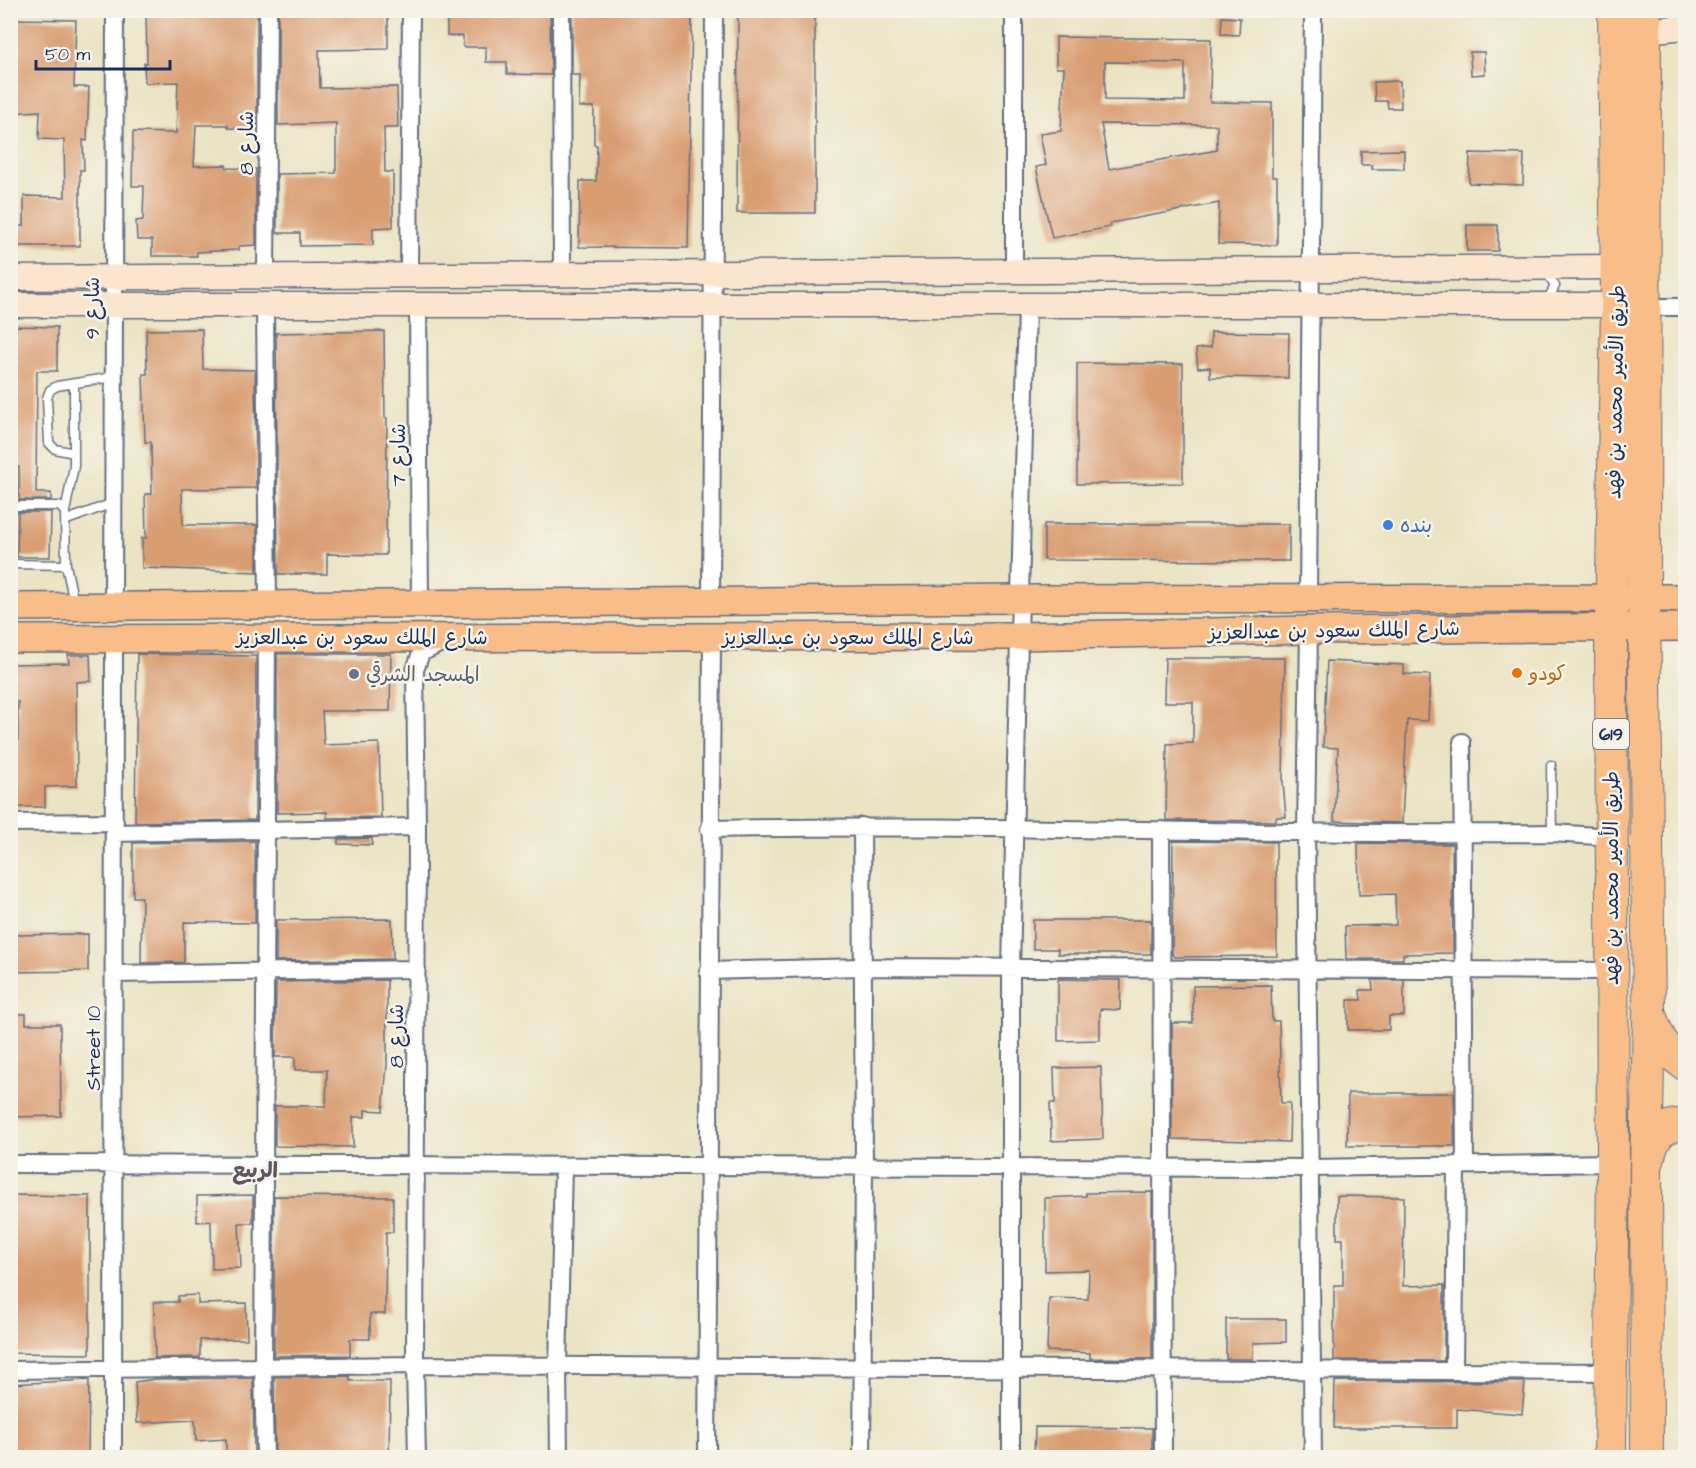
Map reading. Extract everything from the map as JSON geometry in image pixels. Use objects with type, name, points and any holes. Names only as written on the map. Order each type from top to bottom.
[{"type":"highway","name":"طريق الأمير محمد بن فهد","points":[[1614,10],[1616,267],[1630,306],[1644,612],[1649,1009],[1646,1171],[1647,1458]]},
{"type":"highway","name":"طريق الأمير محمد بن فهد","points":[[1610,1458],[1611,612],[1630,306],[1644,21]]},
{"type":"highway","points":[[1649,1009],[1656,1034],[1667,1052],[1686,1065]]},
{"type":"highway","points":[[1646,1171],[1655,1137],[1671,1126],[1686,1125]]},
{"type":"main road","name":"شارع الملك سعود بن عبدالعزيز","points":[[10,606],[1308,598],[1644,612],[1686,598]]},
{"type":"main road","name":"شارع الملك سعود بن عبدالعزيز","points":[[10,639],[1017,636],[1309,630],[1611,612]]},
{"type":"main road","name":"شارع الملك سعود بن عبدالعزيز","points":[[1644,612],[1686,627]]},
{"type":"street","name":"شارع 9","points":[[113,606],[114,10]]},
{"type":"street","name":"شارع 8","points":[[266,276],[268,10]]},
{"type":"street","points":[[410,275],[411,10]]},
{"type":"street","points":[[561,10],[562,275]]},
{"type":"street","points":[[711,601],[714,10]]},
{"type":"street","points":[[1014,10],[1014,272]]},
{"type":"street","points":[[1308,598],[1313,10]]},
{"type":"street","points":[[1644,21],[1686,27]]},
{"type":"street","points":[[10,278],[1616,267]]},
{"type":"street","points":[[10,306],[1686,307]]},
{"type":"street","points":[[265,306],[268,605]]},
{"type":"street","name":"شارع 7","points":[[418,306],[420,603]]},
{"type":"street","points":[[1011,1458],[1011,969],[1017,636],[1020,599],[1027,306]]},
{"type":"street","points":[[1309,630],[1306,832],[1313,1458]]},
{"type":"street","name":"شارع 8","points":[[417,1458],[414,1365],[417,1166],[417,827],[414,670],[421,653],[454,637]]},
{"type":"street","points":[[265,1458],[263,1365],[267,638]]},
{"type":"street","points":[[707,1458],[708,971],[712,638]]},
{"type":"street","name":"Street 10","points":[[112,1458],[114,640]]},
{"type":"street","points":[[1454,1371],[1461,1165],[1464,970],[1461,834],[1462,742]]},
{"type":"street","points":[[10,824],[266,830],[417,827]]},
{"type":"street","points":[[709,829],[862,826],[1014,830],[1552,833],[1612,837]]},
{"type":"street","points":[[862,826],[864,1166],[862,1458]]},
{"type":"street","points":[[1161,831],[1163,1458]]},
{"type":"street","points":[[708,971],[862,967],[1611,971]]},
{"type":"street","points":[[114,975],[417,969]]},
{"type":"street","points":[[10,1164],[1311,1168],[1612,1163]]},
{"type":"street","points":[[559,1458],[558,1367],[563,1167]]},
{"type":"street","points":[[10,1370],[263,1365],[414,1365],[706,1369],[1609,1372]]},
{"type":"lane","points":[[1542,267],[1551,276],[1556,286],[1542,306]]},
{"type":"lane","points":[[74,453],[55,449],[49,443],[47,435],[50,390],[57,386],[113,377]]},
{"type":"lane","points":[[74,385],[74,453],[66,516],[66,565],[74,606]]},
{"type":"lane","points":[[66,516],[113,503]]},
{"type":"lane","points":[[10,506],[59,506],[66,516]]},
{"type":"lane","points":[[10,564],[66,565]]},
{"type":"lane","points":[[1551,765],[1552,833]]},
{"type":"building","points":[[146,10],[257,10],[257,129],[228,128],[228,125],[196,125],[194,166],[226,165],[227,168],[256,169],[256,245],[239,246],[239,250],[197,252],[197,256],[152,256],[152,240],[137,240],[136,221],[143,220],[144,186],[132,186],[133,132],[176,133],[178,82],[145,83]]},
{"type":"building","points":[[278,10],[388,10],[388,49],[319,50],[320,88],[397,87],[398,128],[384,128],[385,172],[393,172],[393,227],[373,228],[373,245],[300,246],[300,233],[277,233],[277,174],[336,173],[336,123],[278,125]]},
{"type":"building","points":[[447,10],[550,10],[551,75],[507,74],[507,62],[486,62],[486,47],[463,47],[463,36],[447,36]]},
{"type":"building","points":[[572,10],[692,10],[688,248],[579,247],[580,181],[596,181],[597,145],[594,145],[594,107],[579,107],[580,75],[572,75]]},
{"type":"building","points":[[738,10],[815,10],[815,213],[737,213]]},
{"type":"building","points":[[1222,17],[1240,18],[1239,35],[1221,34]]},
{"type":"building","points":[[10,19],[76,20],[74,87],[89,87],[87,141],[83,140],[84,170],[80,170],[80,246],[10,246],[10,226],[24,226],[24,196],[65,197],[64,140],[39,139],[40,111],[10,113]]},
{"type":"building","points":[[1056,37],[1211,39],[1210,102],[1272,103],[1272,177],[1277,177],[1277,245],[1218,244],[1219,203],[1110,223],[1111,227],[1052,238],[1036,167],[1046,165],[1040,134],[1061,131],[1064,68],[1056,68]],"holes":[[[1105,62],[1185,63],[1185,101],[1105,100]],[[1101,124],[1217,125],[1217,150],[1109,169]]]},
{"type":"building","points":[[1470,52],[1484,52],[1485,74],[1471,75]]},
{"type":"building","points":[[1400,81],[1401,108],[1388,108],[1387,101],[1375,101],[1374,82]]},
{"type":"building","points":[[1404,150],[1404,169],[1372,169],[1372,165],[1361,165],[1361,151]]},
{"type":"building","points":[[1470,153],[1524,154],[1523,185],[1469,183]]},
{"type":"building","points":[[1467,225],[1498,225],[1498,251],[1467,251]]},
{"type":"building","points":[[10,326],[57,327],[57,371],[37,371],[36,493],[51,493],[51,500],[19,500],[19,467],[14,467],[14,460],[10,460]]},
{"type":"building","points":[[202,329],[203,369],[255,370],[256,488],[182,489],[183,525],[257,525],[257,572],[142,568],[142,538],[146,538],[145,494],[152,494],[151,442],[145,442],[143,374],[147,374],[146,330]]},
{"type":"building","points":[[384,331],[385,418],[387,418],[386,555],[327,554],[327,574],[278,574],[276,333]]},
{"type":"building","points":[[1211,332],[1289,333],[1288,378],[1210,377],[1210,367],[1198,368],[1196,349],[1211,347]]},
{"type":"building","points":[[1077,363],[1183,364],[1183,483],[1077,484]]},
{"type":"building","points":[[18,512],[51,512],[50,557],[17,557]]},
{"type":"building","points":[[1044,524],[1289,524],[1289,561],[1044,560]]},
{"type":"building","points":[[137,654],[256,656],[255,820],[135,822]]},
{"type":"building","points":[[277,654],[391,654],[390,711],[322,711],[324,745],[379,743],[381,817],[327,818],[327,812],[277,813]]},
{"type":"building","points":[[68,655],[90,655],[91,681],[76,682],[77,786],[45,787],[45,807],[10,807],[10,745],[18,745],[18,702],[10,702],[10,664],[69,663]]},
{"type":"building","points":[[1165,658],[1285,658],[1283,783],[1286,817],[1276,817],[1276,821],[1166,820],[1167,744],[1193,743],[1193,702],[1164,702]]},
{"type":"building","points":[[1327,661],[1404,665],[1404,674],[1430,675],[1428,721],[1407,720],[1402,823],[1334,821],[1338,748],[1323,747]]},
{"type":"building","points":[[372,838],[372,845],[338,844],[338,839]]},
{"type":"building","points":[[255,841],[255,923],[184,922],[184,962],[141,963],[142,897],[133,897],[133,843]]},
{"type":"building","points":[[1173,841],[1276,842],[1277,956],[1174,957],[1172,954]]},
{"type":"building","points":[[1358,843],[1452,844],[1453,953],[1403,954],[1403,959],[1346,959],[1345,926],[1396,925],[1395,894],[1359,895]]},
{"type":"building","points":[[392,919],[393,959],[276,961],[276,920]]},
{"type":"building","points":[[1033,920],[1151,920],[1151,954],[1058,954],[1058,949],[1033,949]]},
{"type":"building","points":[[88,934],[88,971],[10,972],[10,935]]},
{"type":"building","points":[[1058,979],[1121,980],[1120,1010],[1100,1009],[1100,1040],[1058,1041]]},
{"type":"building","points":[[387,980],[387,1065],[383,1111],[365,1110],[365,1117],[353,1117],[353,1147],[275,1146],[275,1106],[326,1106],[327,1070],[295,1070],[295,1057],[275,1057],[276,982]]},
{"type":"building","points":[[1372,980],[1404,980],[1404,1016],[1389,1016],[1389,1030],[1348,1030],[1348,1000],[1361,1000],[1360,990],[1373,990]]},
{"type":"building","points":[[1271,985],[1272,1021],[1279,1021],[1281,1103],[1290,1103],[1289,1142],[1172,1139],[1172,1023],[1193,1023],[1193,986]]},
{"type":"building","points":[[10,1014],[26,1014],[26,1024],[60,1024],[61,1116],[10,1117]]},
{"type":"building","points":[[1101,1067],[1103,1139],[1051,1141],[1050,1103],[1055,1103],[1054,1068]]},
{"type":"building","points":[[1348,1093],[1454,1093],[1454,1146],[1347,1146]]},
{"type":"building","points":[[1152,1192],[1152,1359],[1090,1358],[1090,1353],[1047,1351],[1049,1298],[1088,1299],[1089,1270],[1045,1271],[1045,1198],[1086,1196],[1086,1193]]},
{"type":"building","points":[[10,1195],[90,1196],[90,1354],[10,1353]]},
{"type":"building","points":[[253,1195],[253,1223],[239,1223],[241,1268],[212,1269],[211,1221],[197,1222],[197,1196]]},
{"type":"building","points":[[274,1196],[393,1197],[393,1232],[386,1232],[385,1314],[370,1314],[370,1339],[350,1339],[350,1355],[274,1356]]},
{"type":"building","points":[[1337,1196],[1404,1197],[1403,1286],[1444,1285],[1444,1361],[1334,1360],[1334,1285],[1343,1285],[1343,1239],[1337,1239]]},
{"type":"building","points":[[198,1295],[198,1304],[246,1303],[247,1339],[200,1340],[200,1357],[155,1358],[154,1302],[178,1302],[178,1296]]},
{"type":"building","points":[[1226,1319],[1286,1319],[1286,1342],[1253,1343],[1253,1359],[1226,1359]]},
{"type":"building","points":[[350,1376],[350,1381],[390,1381],[389,1458],[275,1458],[274,1377]]},
{"type":"building","points":[[253,1378],[254,1458],[226,1458],[226,1439],[196,1441],[195,1420],[137,1423],[135,1382],[156,1379]]},
{"type":"building","points":[[89,1380],[88,1458],[10,1458],[10,1384]]},
{"type":"building","points":[[1335,1381],[1525,1382],[1522,1414],[1457,1409],[1457,1428],[1334,1428]]},
{"type":"building","points":[[1035,1427],[1152,1428],[1152,1458],[1034,1458]]},
{"type":"place","name":"بنده","points":[[1388,525]]},
{"type":"place","name":"كودو","points":[[1517,673]]},
{"type":"place","name":"المسجد الشرقي","points":[[354,674]]},
{"type":"district","name":"الربيع","points":[[255,1170]]}]
